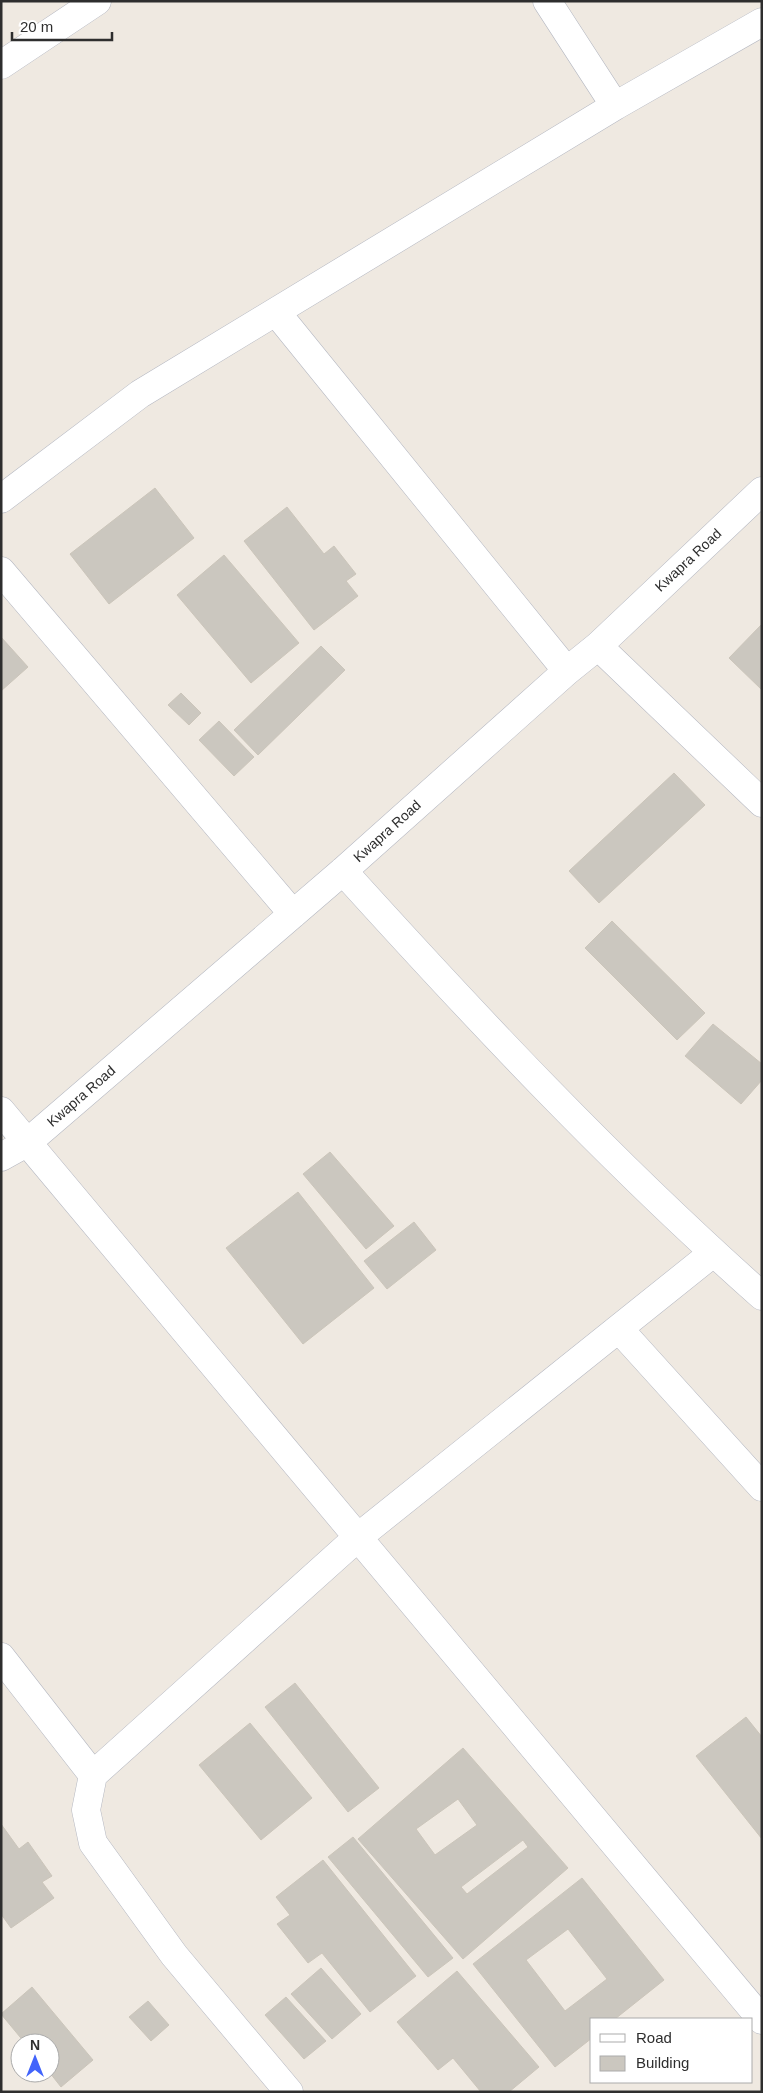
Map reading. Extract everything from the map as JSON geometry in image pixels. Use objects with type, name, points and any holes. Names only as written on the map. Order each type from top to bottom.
[{"type":"street","points":[[1,65],[98,1]]},
{"type":"street","points":[[547,1],[616,106]]},
{"type":"street","points":[[1,499],[140,394],[616,106],[762,22]]},
{"type":"street","points":[[276,312],[567,671]]},
{"type":"street","name":"Kwapra Road","points":[[1,1157],[28,1142],[343,871],[567,671],[598,646],[762,491]]},
{"type":"street","points":[[1,571],[293,914]]},
{"type":"street","points":[[598,646],[762,803]]},
{"type":"street","points":[[343,871],[442,981],[571,1114],[714,1253],[762,1296]]},
{"type":"street","points":[[1,1111],[762,2020]]},
{"type":"street","points":[[289,2092],[174,1955],[92,1844],[86,1810],[92,1775],[357,1538],[714,1253]]},
{"type":"street","points":[[619,1329],[762,1487]]},
{"type":"street","points":[[1,1657],[92,1775]]},
{"type":"building","points":[[155,488],[194,538],[109,604],[70,554]]},
{"type":"building","points":[[287,507],[324,554],[334,546],[356,574],[346,581],[358,596],[314,630],[244,541]]},
{"type":"building","points":[[224,555],[299,643],[251,683],[177,595]]},
{"type":"building","points":[[762,624],[762,690],[729,658]]},
{"type":"building","points":[[1,637],[28,667],[1,691]]},
{"type":"building","points":[[321,646],[345,670],[258,755],[234,730]]},
{"type":"building","points":[[181,693],[201,713],[189,725],[168,705]]},
{"type":"building","points":[[219,721],[254,757],[234,776],[199,740]]},
{"type":"building","points":[[674,773],[705,805],[599,903],[569,871]]},
{"type":"building","points":[[612,921],[705,1013],[677,1040],[585,948]]},
{"type":"building","points":[[713,1024],[762,1064],[762,1080],[741,1104],[685,1056]]},
{"type":"building","points":[[330,1152],[394,1226],[366,1249],[303,1174]]},
{"type":"building","points":[[298,1192],[374,1288],[303,1344],[226,1248]]},
{"type":"building","points":[[414,1222],[436,1250],[387,1289],[364,1261]]},
{"type":"building","points":[[295,1683],[379,1788],[348,1812],[265,1707]]},
{"type":"building","points":[[746,1717],[762,1737],[762,1839],[696,1756]]},
{"type":"building","points":[[250,1723],[312,1798],[261,1840],[199,1765]]},
{"type":"building","points":[[463,1748],[568,1868],[463,1959],[358,1839]],"holes":[[[458,1799],[477,1825],[435,1855],[416,1829]],[[523,1840],[528,1847],[467,1894],[461,1887]]]},
{"type":"building","points":[[1,1824],[19,1849],[28,1842],[52,1876],[42,1882],[54,1898],[11,1928],[1,1914]]},
{"type":"building","points":[[353,1837],[453,1958],[428,1977],[328,1857]]},
{"type":"building","points":[[323,1860],[416,1976],[370,2012],[322,1953],[308,1963],[277,1924],[290,1915],[276,1897]]},
{"type":"building","points":[[582,1878],[664,1980],[616,2018],[590,2018],[590,2040],[555,2067],[473,1964]],"holes":[[[568,1929],[607,1979],[565,2011],[526,1960]]]},
{"type":"building","points":[[321,1968],[361,2014],[332,2039],[291,1994]]},
{"type":"building","points":[[457,1971],[539,2067],[509,2092],[481,2092],[453,2058],[438,2070],[397,2022]]},
{"type":"building","points":[[32,1987],[93,2060],[61,2087],[58,2083],[60,2083],[60,2033],[17,2033],[1,2014]]},
{"type":"building","points":[[286,1997],[326,2041],[304,2059],[265,2015]]},
{"type":"building","points":[[148,2001],[169,2025],[151,2041],[129,2017]]}]
